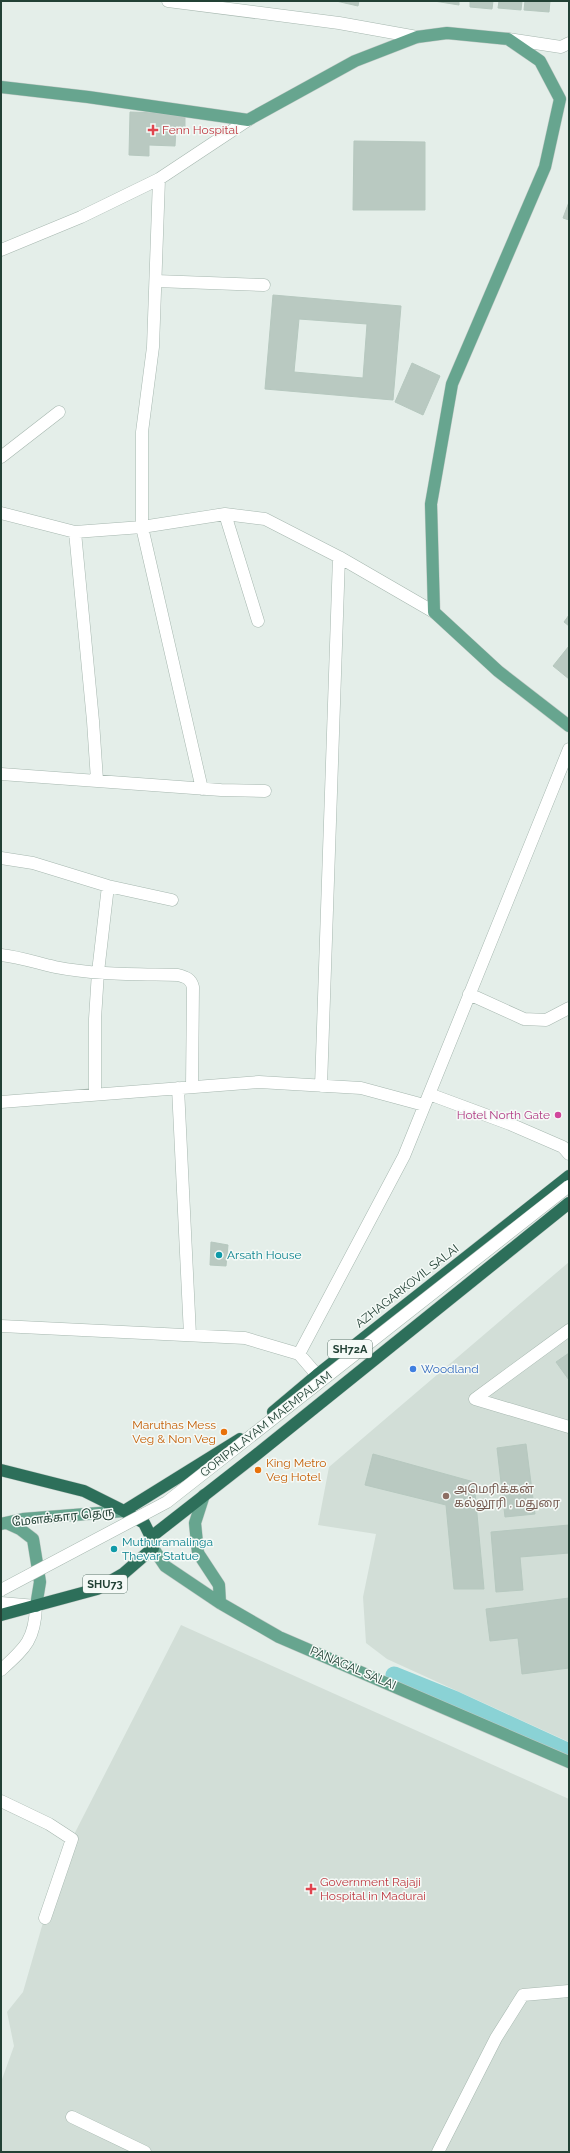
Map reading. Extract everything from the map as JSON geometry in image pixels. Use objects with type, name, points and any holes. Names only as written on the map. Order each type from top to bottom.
[{"type":"highway","name":"AZHAGARKOVIL SALAI","points":[[124,1511],[242,1438],[317,1375],[569,1176]]},
{"type":"highway","name":"SH72A","points":[[152,1543],[204,1495],[569,1203]]},
{"type":"highway","points":[[1,1470],[84,1491],[144,1523],[152,1543]]},
{"type":"highway","name":"SHU73","points":[[1,1616],[97,1588],[123,1574],[152,1543]]},
{"type":"main road","points":[[1,87],[88,97],[248,120],[355,60],[417,37],[447,33],[508,39],[540,61],[560,99],[545,167],[452,384],[431,504],[434,612],[498,671],[569,726]]},
{"type":"main road","points":[[204,1495],[195,1523],[198,1553],[219,1585],[220,1603]]},
{"type":"main road","name":"மேளக்கார தெரு","points":[[4,1523],[23,1519],[124,1511]]},
{"type":"main road","points":[[4,1523],[20,1529],[33,1539],[40,1582],[36,1606]]},
{"type":"main road","name":"PANAGAL SALAI","points":[[152,1543],[165,1566],[220,1603],[279,1637],[569,1762]]},
{"type":"street","points":[[168,1],[339,23],[417,37]]},
{"type":"street","points":[[508,39],[561,47],[569,43]]},
{"type":"street","points":[[1,250],[81,217],[159,179],[248,120]]},
{"type":"street","points":[[159,179],[153,347],[142,432],[142,527],[202,789]]},
{"type":"street","points":[[156,281],[264,285]]},
{"type":"street","points":[[1,457],[59,412]]},
{"type":"street","points":[[1,513],[75,532],[142,527],[225,514],[265,519],[339,557],[434,612]]},
{"type":"street","points":[[225,514],[258,621]]},
{"type":"street","points":[[75,532],[93,721],[96,780]]},
{"type":"street","points":[[321,1086],[339,557]]},
{"type":"street","points":[[299,1354],[404,1156],[569,749]]},
{"type":"street","points":[[1,774],[202,789],[265,791]]},
{"type":"street","points":[[1,858],[32,863],[108,886],[172,900]]},
{"type":"street","points":[[95,1095],[95,1018],[98,972],[108,886]]},
{"type":"street","points":[[1,955],[18,956],[55,967],[98,972],[178,975],[186,977],[192,982],[194,1001],[192,1088]]},
{"type":"street","points":[[469,994],[524,1019],[546,1020],[569,1008]]},
{"type":"street","points":[[1,1102],[260,1082],[361,1088],[427,1100],[523,1130],[563,1147],[569,1154]]},
{"type":"street","points":[[178,1088],[190,1335]]},
{"type":"street","name":"GORIPALAYAM MAEMPALAM","points":[[1,1590],[167,1502],[569,1186]]},
{"type":"street","points":[[1,1326],[245,1338],[299,1354],[317,1375]]},
{"type":"street","points":[[569,1330],[475,1399],[569,1427]]},
{"type":"street","points":[[1,1603],[36,1606],[35,1626],[23,1650],[1,1670]]},
{"type":"street","points":[[1,1801],[49,1824],[72,1839],[45,1918]]},
{"type":"street","points":[[438,2152],[496,2038],[522,1995],[569,1991]]},
{"type":"street","points":[[72,2117],[145,2152]]},
{"type":"shaded area","name":"அமெரிக்கன் கல்லூரி , மதுரை","points":[[569,1262],[569,1742],[387,1659],[366,1643],[363,1597],[376,1534],[318,1525],[329,1467]]},
{"type":"shaded area","name":"Government Rajaji Hospital in Madurai","points":[[181,1625],[569,1799],[569,2152],[1,2152],[1,2082],[14,2046],[7,2012],[23,1992],[61,1860]]},
{"type":"building","points":[[336,1],[359,1],[358,6]]},
{"type":"building","points":[[434,1],[459,1],[459,5]]},
{"type":"building","points":[[470,1],[493,1],[492,9],[470,7]]},
{"type":"building","points":[[499,1],[522,1],[521,10],[498,8]]},
{"type":"building","points":[[525,1],[550,1],[549,12],[524,10]]},
{"type":"building","points":[[130,112],[185,114],[185,129],[176,129],[175,146],[149,145],[149,156],[129,155]]},
{"type":"building","points":[[354,141],[425,142],[425,210],[353,210]]},
{"type":"building","points":[[569,202],[569,220],[563,218]]},
{"type":"building","points":[[273,295],[401,306],[393,400],[265,389]],"holes":[[[299,319],[367,324],[363,378],[294,372]]]},
{"type":"building","points":[[412,363],[440,376],[423,415],[395,402]]},
{"type":"building","points":[[569,615],[569,626],[564,622]]},
{"type":"building","points":[[569,646],[569,679],[553,666]]},
{"type":"building","name":"Arsath House","points":[[211,1242],[228,1245],[226,1266],[210,1265]]},
{"type":"building","points":[[569,1353],[569,1380],[556,1362]]},
{"type":"building","points":[[526,1444],[535,1514],[505,1517],[497,1448]]},
{"type":"building","points":[[373,1454],[474,1482],[484,1589],[454,1589],[446,1505],[365,1485]]},
{"type":"building","points":[[569,1525],[569,1553],[520,1557],[523,1590],[496,1592],[491,1532]]},
{"type":"building","points":[[569,1598],[569,1668],[522,1674],[518,1638],[490,1641],[486,1609]]},
{"type":"waterway","points":[[394,1675],[456,1700],[569,1752]]},
{"type":"place","name":"Fenn Hospital","points":[[153,130]]},
{"type":"place","name":"Hotel North Gate","points":[[558,1115]]},
{"type":"place","name":"Arsath House","points":[[219,1255]]},
{"type":"place","name":"Woodland","points":[[413,1369]]},
{"type":"place","name":"Maruthas Mess Veg & Non Veg","points":[[224,1432]]},
{"type":"place","name":"King Metro Veg Hotel","points":[[258,1470]]},
{"type":"place","name":"அமெரிக்கன் கல்லூரி , மதுரை","points":[[446,1496]]},
{"type":"place","name":"Muthuramalinga Thevar Statue","points":[[114,1549]]},
{"type":"place","name":"Government Rajaji Hospital in Madurai","points":[[311,1889]]}]
